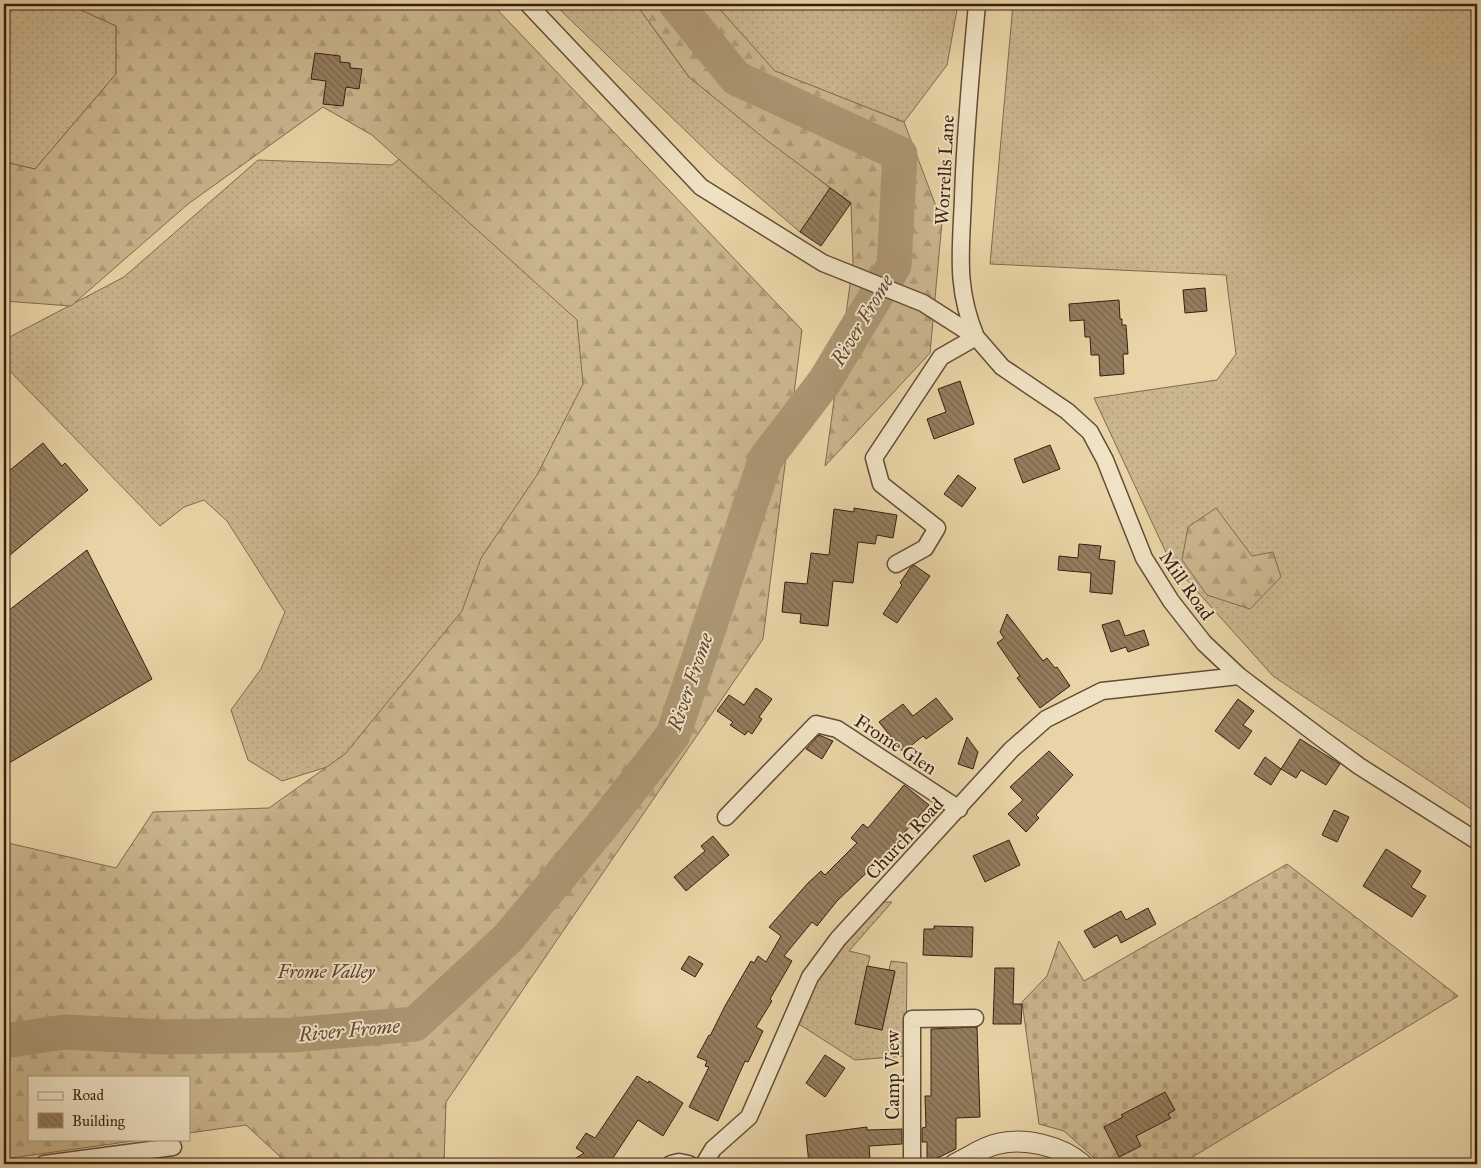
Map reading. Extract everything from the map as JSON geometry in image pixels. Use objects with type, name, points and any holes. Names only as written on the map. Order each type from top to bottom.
[{"type":"street","name":"Mill Road","points":[[528,4],[701,187],[823,262],[923,303],[976,337],[1002,366],[1067,411],[1090,432],[1105,460],[1144,558],[1171,601],[1204,642],[1239,676],[1359,766],[1477,841]]},
{"type":"street","name":"Worrells Lane","points":[[976,337],[965,311],[960,277],[965,130],[977,4]]},
{"type":"street","points":[[896,564],[925,548],[937,528],[881,484],[874,458],[940,357],[976,337]]},
{"type":"street","name":"Church Road","points":[[704,1164],[713,1149],[749,1117],[810,977],[838,939],[1011,750],[1046,718],[1102,691],[1239,676]]},
{"type":"street","name":"Frome Glen","points":[[726,817],[816,724],[837,729],[959,809]]},
{"type":"street","name":"Camp View","points":[[912,1164],[912,1019],[975,1018]]},
{"type":"street","points":[[955,1164],[997,1144],[1026,1142],[1057,1150],[1073,1157],[1082,1164]]},
{"type":"street","points":[[44,1164],[173,1147]]},
{"type":"street","points":[[671,1164],[679,1162],[689,1164]]},
{"type":"green space","points":[[4,4],[68,4],[116,26],[116,74],[35,169],[4,162]]},
{"type":"green space","name":"Frome Valley","points":[[68,4],[492,4],[802,330],[763,639],[446,1102],[444,1164],[288,1164],[246,1125],[190,1133],[190,1076],[28,1076],[28,1140],[140,1140],[4,1159],[4,842],[116,868],[153,812],[269,808],[345,754],[462,611],[481,558],[537,475],[583,384],[577,320],[372,135],[323,107],[188,204],[71,306],[4,301],[4,162],[35,169],[116,74],[116,26]]},
{"type":"green space","points":[[554,4],[636,4],[689,77],[830,188],[800,232],[717,161]]},
{"type":"green space","points":[[636,4],[715,4],[775,71],[904,122],[942,222],[930,353],[825,466],[853,263],[851,203],[765,139],[689,77]]},
{"type":"green space","points":[[715,4],[958,4],[947,65],[904,122],[774,71]]},
{"type":"green space","points":[[1013,4],[1477,4],[1477,813],[1273,676],[1170,561],[1094,398],[1217,380],[1236,354],[1226,275],[990,264]]},
{"type":"green space","points":[[411,149],[606,332],[533,539],[343,762],[282,781],[248,760],[231,710],[261,669],[285,612],[227,521],[204,500],[184,507],[160,526],[4,365],[4,340],[124,277],[258,160],[392,165]]},
{"type":"green space","points":[[1216,508],[1252,556],[1273,552],[1281,577],[1250,609],[1207,595],[1182,560],[1188,527]]},
{"type":"green space","points":[[1287,864],[1458,996],[1181,1164],[1101,1164],[1064,1131],[1039,1124],[1022,1002],[1047,976],[1059,941],[1084,981]]},
{"type":"green space","points":[[880,902],[892,902],[849,951],[870,956],[855,1024],[882,1030],[895,972],[889,970],[891,961],[907,963],[906,1056],[855,1060],[797,1023],[817,971]]},
{"type":"building","points":[[315,53],[340,56],[340,62],[350,63],[350,68],[362,69],[359,89],[346,87],[343,106],[323,104],[326,81],[311,79]]},
{"type":"building","points":[[830,188],[851,203],[821,246],[800,232]]},
{"type":"building","points":[[1205,288],[1207,311],[1185,313],[1183,290]]},
{"type":"building","points":[[1119,300],[1120,319],[1122,319],[1122,325],[1126,325],[1128,354],[1123,354],[1124,374],[1100,376],[1099,355],[1091,355],[1090,337],[1085,337],[1084,320],[1070,321],[1069,304]]},
{"type":"building","points":[[960,381],[974,424],[934,439],[927,419],[946,412],[938,389]]},
{"type":"building","points":[[43,443],[62,466],[65,463],[88,490],[4,560],[4,475]]},
{"type":"building","points":[[1050,445],[1060,469],[1023,483],[1014,459]]},
{"type":"building","points":[[958,475],[976,488],[962,507],[944,494]]},
{"type":"building","points":[[854,508],[897,515],[893,538],[877,535],[875,544],[858,542],[853,583],[833,581],[828,626],[800,623],[801,614],[782,612],[785,582],[807,584],[811,553],[829,555],[834,509],[854,512]]},
{"type":"building","points":[[1079,544],[1101,546],[1099,559],[1115,561],[1112,594],[1090,592],[1091,573],[1058,570],[1059,556],[1078,558]]},
{"type":"building","points":[[87,550],[152,679],[4,766],[4,614]]},
{"type":"building","points":[[914,565],[930,576],[897,623],[883,614],[902,585],[900,583]]},
{"type":"building","points":[[1007,614],[1043,661],[1047,658],[1055,668],[1057,667],[1070,686],[1040,708],[1017,678],[1020,676],[997,643],[1004,638],[1000,632]]},
{"type":"building","points":[[1119,620],[1125,636],[1144,630],[1149,645],[1128,652],[1126,647],[1111,652],[1102,625]]},
{"type":"building","points":[[756,688],[772,699],[759,717],[762,719],[752,734],[748,731],[745,735],[730,725],[733,722],[717,711],[729,695],[744,705]]},
{"type":"building","points":[[936,698],[953,719],[926,739],[923,736],[903,752],[879,722],[903,704],[913,716]]},
{"type":"building","points":[[1238,699],[1254,711],[1243,725],[1252,731],[1239,749],[1215,731]]},
{"type":"building","points":[[819,735],[833,741],[822,759],[806,749]]},
{"type":"building","points":[[967,737],[978,752],[973,769],[958,764]]},
{"type":"building","points":[[1300,739],[1340,764],[1326,785],[1301,770],[1296,778],[1281,769]]},
{"type":"building","points":[[1049,751],[1073,775],[1036,815],[1039,818],[1026,832],[1008,814],[1023,800],[1010,787]]},
{"type":"building","points":[[1265,757],[1281,769],[1271,785],[1254,774]]},
{"type":"building","points":[[904,785],[929,805],[879,861],[837,901],[817,926],[812,922],[784,956],[792,961],[770,999],[772,1001],[756,1027],[763,1031],[748,1062],[745,1061],[718,1121],[689,1107],[709,1067],[705,1066],[707,1061],[697,1057],[751,961],[754,963],[758,956],[766,962],[781,936],[769,927],[808,883],[821,871],[825,875],[857,843],[851,838],[863,824],[868,828]]},
{"type":"building","points":[[1334,810],[1349,817],[1337,842],[1322,835]]},
{"type":"building","points":[[713,836],[729,855],[686,891],[674,877],[705,851],[701,846]]},
{"type":"building","points":[[1009,840],[1020,865],[985,882],[973,856]]},
{"type":"building","points":[[1386,849],[1421,871],[1411,887],[1426,896],[1412,917],[1363,886]]},
{"type":"building","points":[[1148,908],[1156,924],[1121,943],[1117,935],[1094,948],[1084,931],[1121,911],[1126,920]]},
{"type":"building","points":[[934,926],[973,927],[972,957],[923,955],[924,929],[934,929]]},
{"type":"building","points":[[689,956],[703,964],[695,977],[681,969]]},
{"type":"building","points":[[867,966],[895,971],[882,1030],[855,1024]]},
{"type":"building","points":[[995,968],[1014,968],[1013,1004],[1022,1004],[1021,1024],[993,1024]]},
{"type":"building","points":[[977,1027],[980,1117],[956,1118],[956,1149],[927,1163],[927,1142],[922,1142],[922,1128],[926,1127],[925,1096],[931,1096],[931,1029]]},
{"type":"building","points":[[825,1055],[845,1068],[825,1097],[806,1083]]},
{"type":"building","points":[[637,1076],[648,1083],[649,1081],[683,1103],[663,1136],[638,1120],[609,1164],[567,1164],[584,1153],[576,1148],[586,1133],[595,1138]]},
{"type":"building","points":[[1165,1092],[1175,1110],[1168,1114],[1171,1118],[1136,1136],[1141,1146],[1119,1157],[1104,1127],[1123,1117],[1121,1115]]},
{"type":"building","points":[[867,1127],[867,1130],[902,1129],[902,1144],[869,1146],[870,1160],[852,1162],[852,1164],[809,1164],[806,1135]]},
{"type":"waterway","name":"River Frome","points":[[4,1041],[65,1032],[163,1037],[293,1035],[415,1024],[508,938],[600,828],[673,735],[766,458],[825,381],[894,266],[900,154],[736,78],[676,4]]}]
